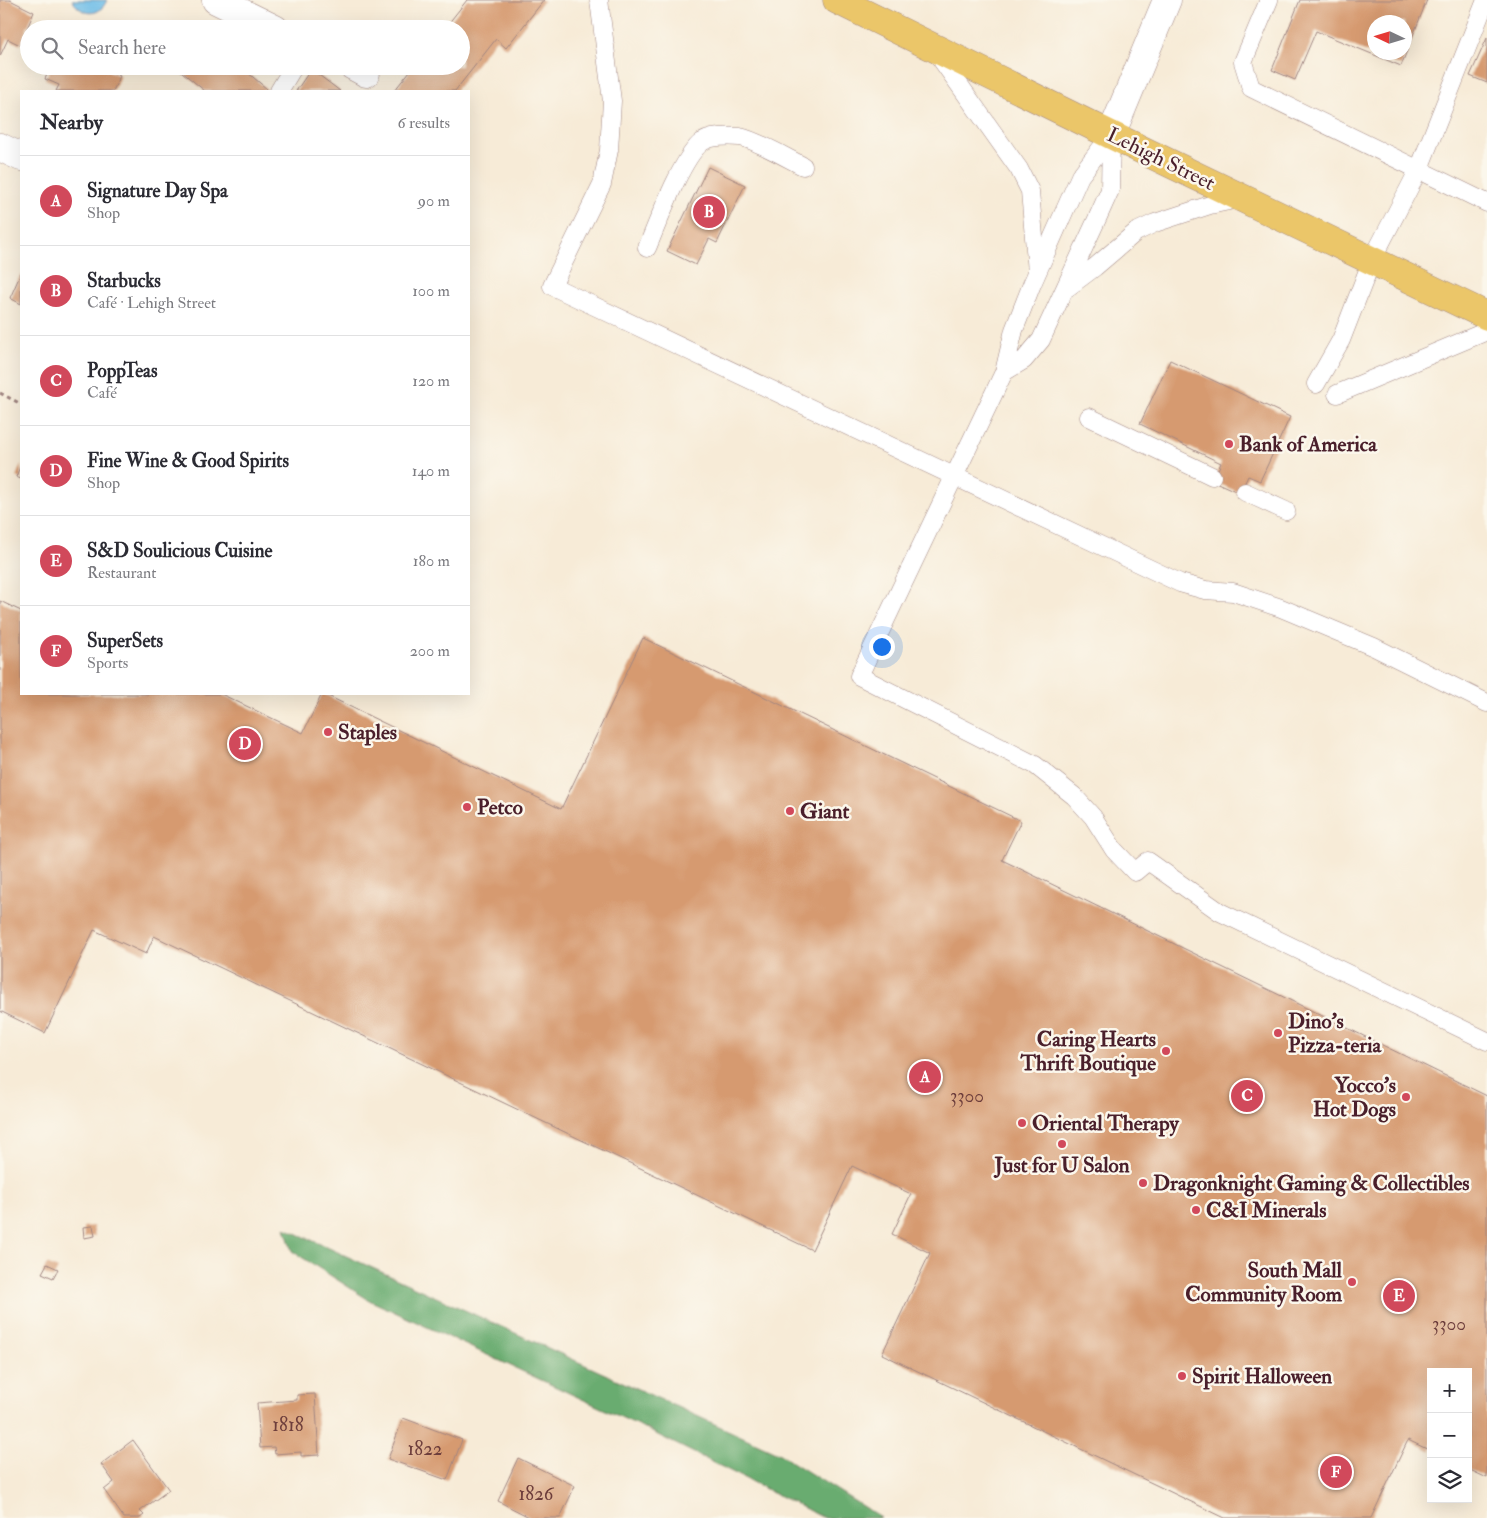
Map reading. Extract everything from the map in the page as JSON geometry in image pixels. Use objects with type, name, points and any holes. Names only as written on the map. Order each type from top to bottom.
[{"type":"highway","name":"Lehigh Street","points":[[837,0],[1111,135],[1487,316]]},
{"type":"street","points":[[216,0],[257,20]]},
{"type":"street","points":[[1111,135],[1167,0]]},
{"type":"street","points":[[0,147],[20,157]]},
{"type":"lane","points":[[599,0],[612,101],[609,150],[602,184],[552,286],[1180,583],[1205,590],[1233,592],[1281,608],[1374,647],[1487,703]]},
{"type":"lane","points":[[1269,0],[1243,62],[1251,88],[1487,202]]},
{"type":"lane","points":[[1316,384],[1341,340],[1372,260],[1419,169],[1486,0]]},
{"type":"lane","points":[[933,47],[1019,168],[1030,190],[1037,273]]},
{"type":"lane","points":[[280,90],[289,75]]},
{"type":"lane","points":[[1111,135],[1080,176],[1014,330],[1004,372],[859,676],[1035,765],[1074,796],[1093,817],[1114,850],[1135,872],[1148,862],[1220,912],[1487,1041]]},
{"type":"lane","points":[[1004,372],[1024,360],[1041,340],[1065,290],[1110,190],[1111,135]]},
{"type":"lane","points":[[647,248],[687,159],[703,142],[719,137],[741,138],[803,166]]},
{"type":"lane","points":[[1065,290],[1136,232],[1155,223],[1244,198]]},
{"type":"lane","points":[[1337,394],[1487,331]]},
{"type":"lane","points":[[1089,417],[1212,476]]},
{"type":"lane","points":[[1245,492],[1286,511]]},
{"type":"path","points":[[0,393],[20,403]]},
{"type":"green space","points":[[285,1228],[778,1453],[881,1518],[824,1518],[640,1426],[369,1300],[292,1251]]},
{"type":"water","points":[[72,0],[107,0],[99,10],[90,13],[80,9]]},
{"type":"building","points":[[0,0],[10,0],[34,12],[31,20],[20,20],[20,45],[8,39],[0,56]]},
{"type":"building","points":[[467,0],[544,0],[506,48],[496,39],[470,72],[470,20],[451,20]]},
{"type":"building","points":[[1300,0],[1427,0],[1412,38],[1412,15],[1367,15],[1367,52],[1316,31],[1295,80],[1272,70]]},
{"type":"building","points":[[1487,38],[1487,83],[1470,76]]},
{"type":"building","points":[[1386,60],[1403,60],[1401,66]]},
{"type":"building","points":[[47,75],[120,76],[113,90],[56,90],[59,85],[45,79]]},
{"type":"building","points":[[186,75],[251,75],[267,89],[266,90],[204,90]]},
{"type":"building","points":[[307,75],[319,75],[339,90],[297,90]]},
{"type":"building","points":[[407,75],[468,75],[456,90],[395,90]]},
{"type":"building","points":[[708,167],[745,185],[717,243],[709,239],[696,265],[667,251]]},
{"type":"building","points":[[20,275],[20,303],[10,298]]},
{"type":"building","name":"Bank of America","points":[[1170,360],[1290,417],[1260,481],[1248,476],[1240,493],[1213,481],[1221,463],[1140,424]]},
{"type":"building","points":[[20,467],[20,479],[16,477]]},
{"type":"building","points":[[0,601],[20,611],[20,695],[223,695],[303,733],[322,695],[326,695],[561,809],[643,638],[1021,821],[1002,860],[1487,1096],[1487,1478],[1472,1471],[1472,1368],[1427,1368],[1427,1449],[1408,1440],[1371,1518],[1225,1518],[882,1354],[930,1253],[892,1234],[911,1194],[852,1166],[812,1250],[154,936],[146,954],[94,930],[45,1033],[0,1011]]},
{"type":"building","points":[[93,1226],[95,1236],[84,1238],[83,1227]]},
{"type":"building","points":[[47,1264],[58,1269],[53,1278],[42,1273]]},
{"type":"building","points":[[315,1394],[319,1455],[301,1456],[301,1452],[275,1454],[274,1447],[260,1448],[257,1403],[297,1400],[297,1395]]},
{"type":"building","points":[[403,1418],[462,1440],[447,1480],[388,1459]]},
{"type":"building","points":[[133,1440],[169,1490],[140,1511],[144,1515],[140,1518],[124,1518],[104,1490],[114,1482],[101,1464]]},
{"type":"building","points":[[518,1458],[575,1486],[560,1518],[531,1518],[498,1501]]},
{"type":"place","name":"Starbucks","points":[[709,212]]},
{"type":"place","name":"Bank of America","points":[[1229,444]]},
{"type":"place","name":"Staples","points":[[328,732]]},
{"type":"place","name":"Fine Wine & Good Spirits","points":[[245,744]]},
{"type":"place","name":"Petco","points":[[467,807]]},
{"type":"place","name":"Giant","points":[[790,811]]},
{"type":"place","name":"Dino's Pizza-teria","points":[[1278,1033]]},
{"type":"place","name":"Caring Hearts Thrift Boutique","points":[[1166,1051]]},
{"type":"place","name":"Signature Day Spa","points":[[925,1077]]},
{"type":"place","name":"PoppTeas","points":[[1247,1096]]},
{"type":"place","name":"Yocco's Hot Dogs","points":[[1406,1097]]},
{"type":"place","name":"Oriental Therapy","points":[[1022,1123]]},
{"type":"place","name":"Just for U Salon","points":[[1062,1144]]},
{"type":"place","name":"Dragonknight Gaming & Collectibles","points":[[1143,1183]]},
{"type":"place","name":"C&I Minerals","points":[[1196,1210]]},
{"type":"place","name":"South Mall Community Room","points":[[1352,1282]]},
{"type":"place","name":"S&D Soulicious Cuisine","points":[[1399,1296]]},
{"type":"place","name":"Spirit Halloween","points":[[1182,1376]]},
{"type":"place","name":"SuperSets","points":[[1336,1472]]}]
